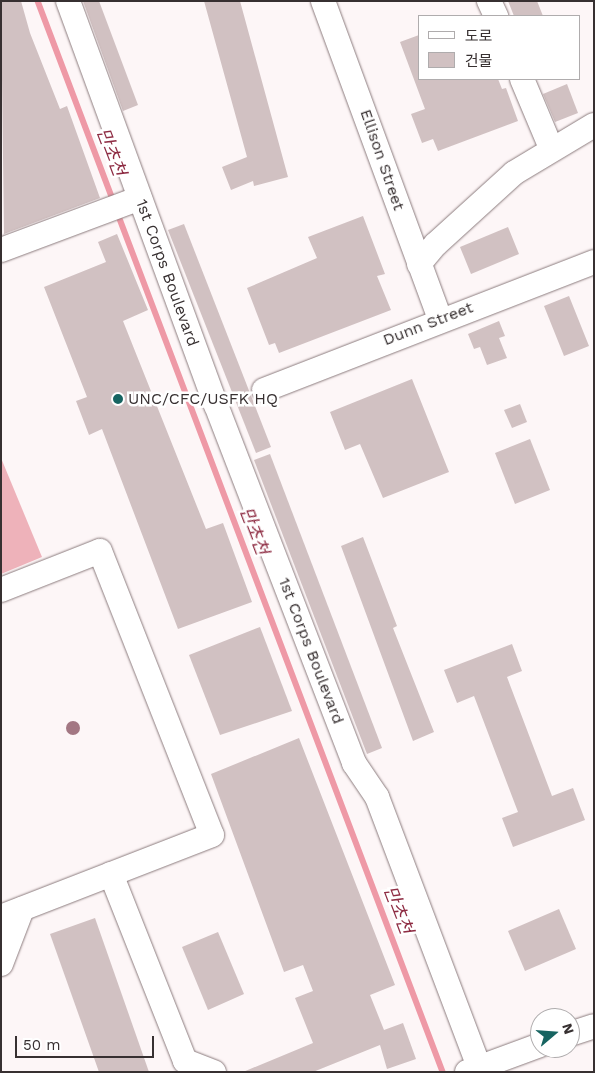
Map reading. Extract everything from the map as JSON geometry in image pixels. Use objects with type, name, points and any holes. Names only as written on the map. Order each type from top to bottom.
[{"type":"lane","name":"1st Corps Boulevard","points":[[68,1],[140,198],[354,763],[377,797],[475,1070]]},
{"type":"lane","name":"Ellison Street","points":[[323,1],[440,319]]},
{"type":"lane","points":[[489,1],[496,15]]},
{"type":"lane","points":[[522,80],[551,148]]},
{"type":"lane","points":[[419,264],[482,200],[551,148],[594,125]]},
{"type":"lane","points":[[1,250],[140,198]]},
{"type":"lane","name":"Dunn Street","points":[[264,390],[440,319],[594,262]]},
{"type":"lane","points":[[1,590],[100,551],[212,835],[12,913],[1,964]]},
{"type":"lane","points":[[111,874],[185,1061],[214,1072]]},
{"type":"lane","points":[[580,1031],[594,1026]]},
{"type":"lane","points":[[475,1070],[530,1049]]},
{"type":"shaded area","points":[[1,458],[42,557],[1,574]]},
{"type":"building","points":[[1,1],[21,1],[30,33],[60,109],[67,106],[100,198],[4,234]]},
{"type":"building","points":[[83,1],[99,1],[138,105],[123,111]]},
{"type":"building","points":[[204,1],[240,1],[288,177],[254,186],[253,181],[231,190],[222,167],[247,157]]},
{"type":"building","points":[[508,1],[537,1],[543,15],[514,15]]},
{"type":"building","points":[[418,35],[418,80],[498,80],[502,89],[506,88],[518,121],[438,151],[433,139],[422,143],[411,114],[425,109],[400,42]]},
{"type":"building","points":[[567,84],[578,113],[555,122],[543,94]]},
{"type":"building","points":[[363,216],[385,274],[377,276],[391,310],[279,353],[275,343],[269,345],[247,288],[317,258],[308,237]]},
{"type":"building","points":[[184,224],[271,447],[256,453],[168,230]]},
{"type":"building","points":[[508,227],[519,254],[471,274],[460,247]]},
{"type":"building","name":"UNC/CFC/USFK HQ","points":[[117,234],[148,310],[123,321],[206,529],[223,523],[252,602],[178,629],[102,429],[89,435],[76,401],[87,397],[44,287],[106,262],[98,242]]},
{"type":"building","points":[[569,296],[589,346],[564,356],[544,306]]},
{"type":"building","points":[[499,321],[505,336],[499,338],[507,358],[487,365],[480,347],[474,349],[468,334]]},
{"type":"building","points":[[412,379],[449,472],[383,498],[360,444],[345,450],[330,412]]},
{"type":"building","points":[[520,404],[527,422],[512,428],[504,410]]},
{"type":"building","points":[[530,439],[550,490],[515,504],[495,453]]},
{"type":"building","points":[[270,454],[382,748],[367,754],[254,460]]},
{"type":"building","points":[[363,537],[397,626],[393,628],[434,732],[413,741],[341,546]]},
{"type":"building","points":[[260,627],[292,711],[220,735],[189,655]]},
{"type":"building","points":[[512,644],[522,671],[507,677],[552,796],[573,788],[585,820],[513,847],[502,818],[518,812],[474,696],[457,703],[444,670]]},
{"type":"building","points":[[299,738],[395,985],[370,995],[384,1030],[403,1023],[416,1059],[387,1069],[380,1045],[313,1072],[243,1072],[313,1043],[295,998],[313,991],[303,965],[284,972],[211,774]]},
{"type":"building","points":[[559,909],[576,949],[525,971],[508,931]]},
{"type":"building","points":[[95,918],[149,1072],[99,1072],[50,934]]},
{"type":"building","points":[[218,932],[244,994],[208,1010],[182,947]]},
{"type":"waterway","name":"만초천","points":[[38,1],[114,202]]},
{"type":"waterway","name":"만초천","points":[[117,211],[443,1072]]},
{"type":"place","name":"UNC/CFC/USFK HQ","points":[[118,399]]}]
